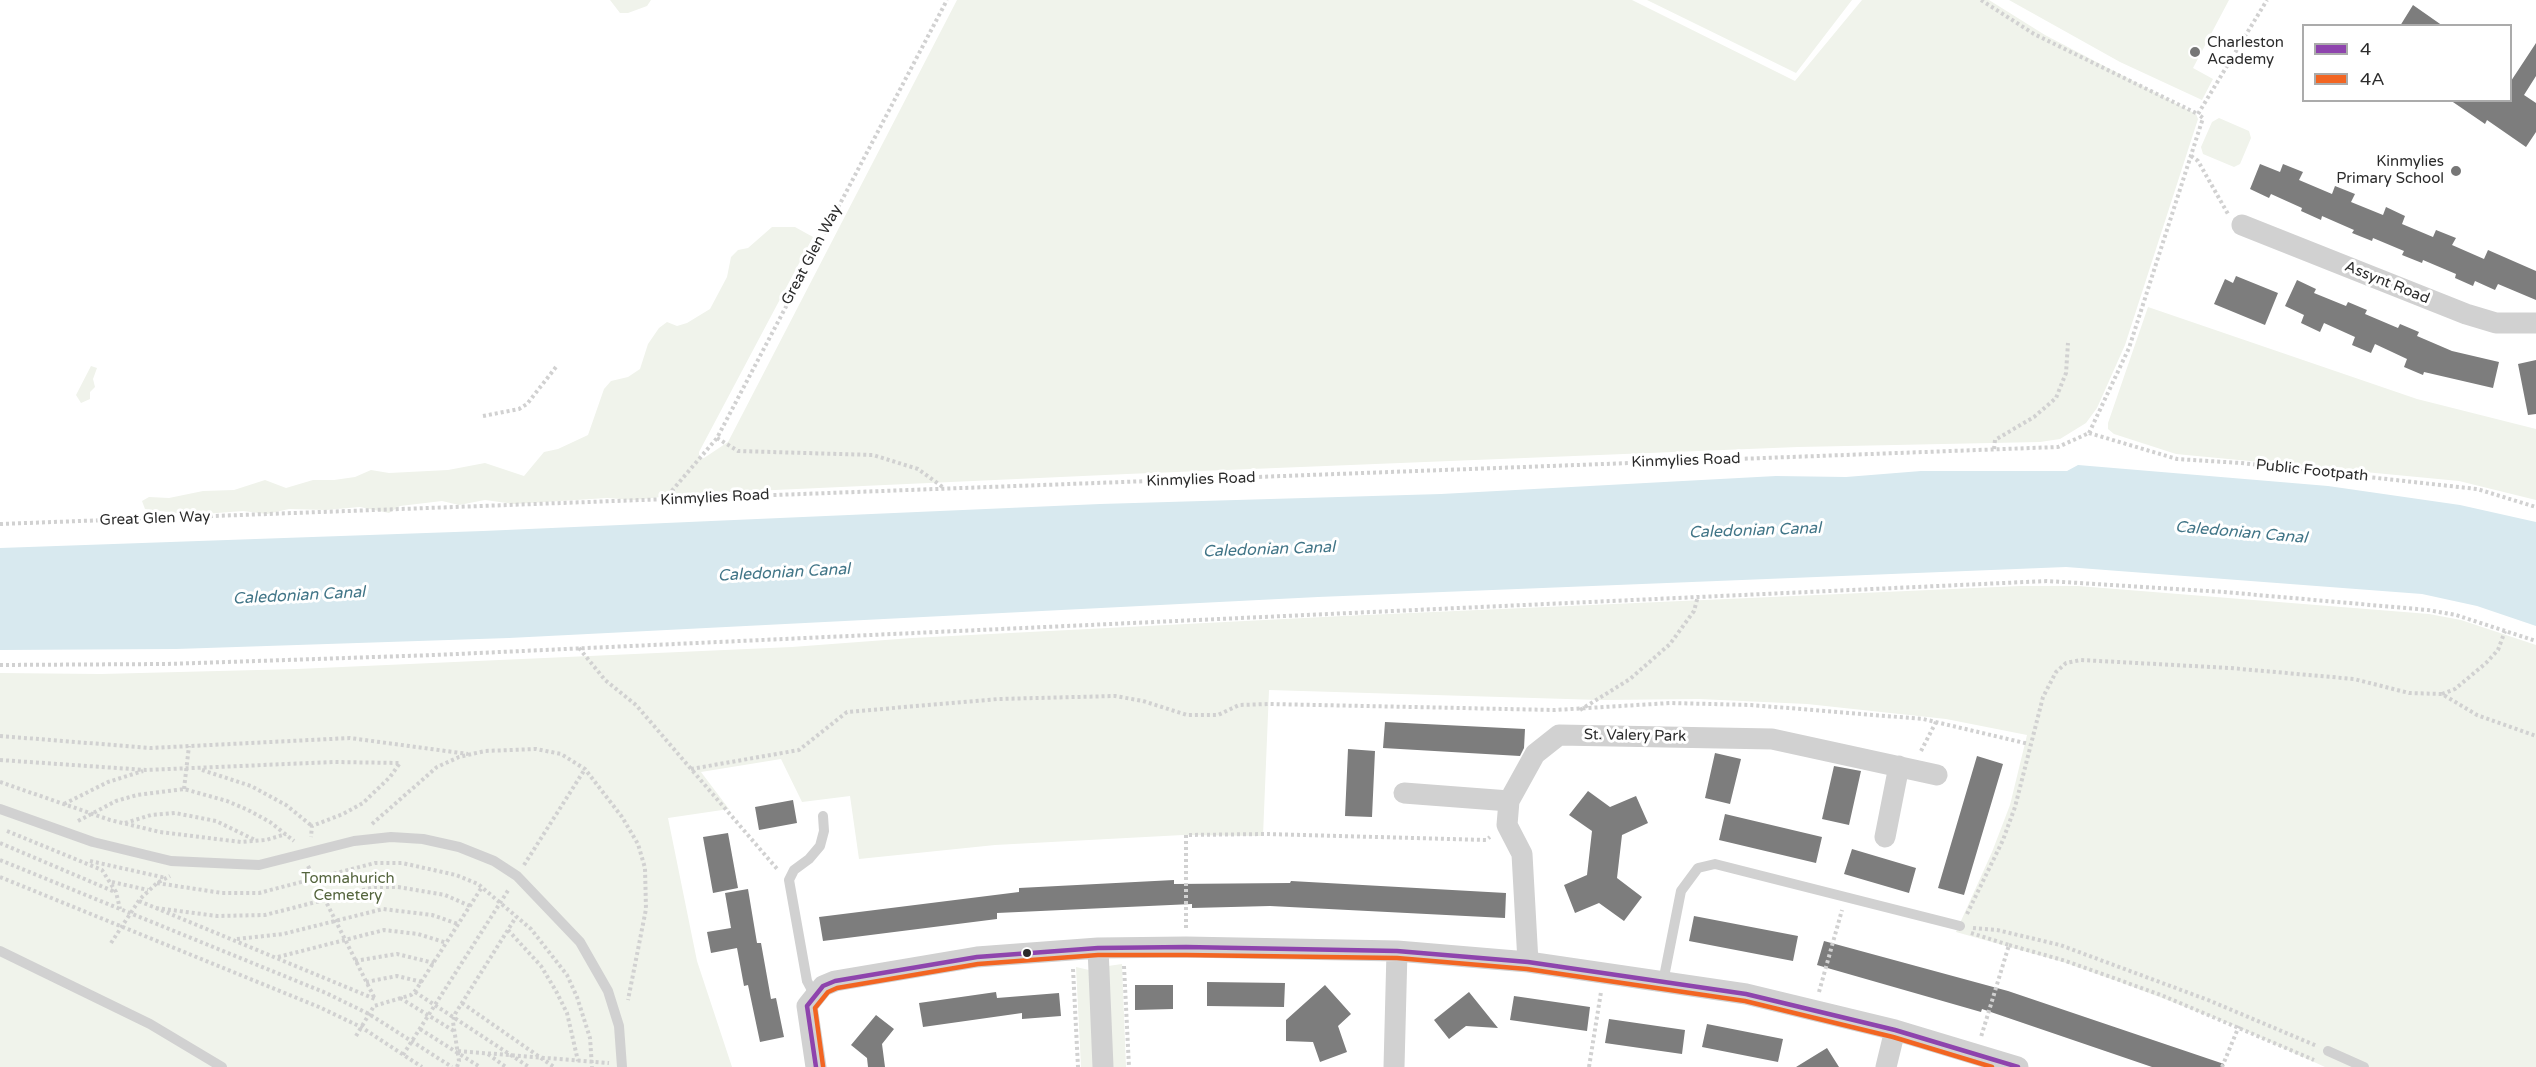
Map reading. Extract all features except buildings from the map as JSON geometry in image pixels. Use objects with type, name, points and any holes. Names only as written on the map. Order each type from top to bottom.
[{"type":"street","name":"Assynt Road","points":[[2242,225],[2466,314],[2496,323],[2536,323]]},
{"type":"street","name":"St. Valery Park","points":[[1509,801],[1535,754],[1559,735],[1772,739],[1937,775]]},
{"type":"street","points":[[1885,837],[1906,767]]},
{"type":"street","points":[[1404,793],[1509,801],[1507,825],[1522,854],[1527,962]]},
{"type":"street","points":[[816,1067],[807,1006],[814,994],[823,986],[835,981],[965,959],[1123,947],[1397,951],[1527,962],[1746,993],[1895,1030],[2018,1067]]},
{"type":"street","points":[[1098,948],[1103,1067]]},
{"type":"street","points":[[1394,1067],[1397,951]]},
{"type":"street","points":[[1886,1067],[1895,1030]]},
{"type":"lane","points":[[0,809],[134,853],[195,863],[259,865],[354,841],[391,837],[423,839],[459,848],[494,861],[517,876],[553,910],[580,942],[608,991],[619,1026],[622,1066]]},
{"type":"lane","points":[[814,994],[807,981],[789,880],[794,870],[809,859],[820,846],[824,831],[823,816]]},
{"type":"lane","points":[[1663,981],[1681,891],[1698,868],[1715,864],[1960,926]]},
{"type":"lane","points":[[0,951],[150,1024],[222,1067]]},
{"type":"lane","points":[[2328,1051],[2364,1067]]},
{"type":"path","name":"Great Glen Way","points":[[663,500],[717,438],[947,0]]},
{"type":"path","points":[[1981,0],[2034,34],[2203,118],[2129,348],[2089,433]]},
{"type":"path","points":[[2198,114],[2267,0]]},
{"type":"path","points":[[2191,156],[2198,161],[2230,218],[2242,225]]},
{"type":"path","points":[[1994,449],[1995,440],[2034,417],[2056,398],[2066,373],[2068,343]]},
{"type":"path","points":[[483,416],[519,409],[527,404],[556,367]]},
{"type":"path","name":"Kinmylies Road","points":[[309,514],[2058,447],[2089,433]]},
{"type":"path","name":"Public Footpath","points":[[2089,433],[2177,459],[2241,463],[2477,489],[2536,507]]},
{"type":"path","points":[[717,438],[738,451],[873,455],[918,469],[944,488]]},
{"type":"path","name":"Great Glen Way","points":[[0,524],[309,514]]},
{"type":"path","points":[[0,665],[167,664],[578,648],[2047,581],[2224,592],[2428,610],[2456,615],[2536,641]]},
{"type":"path","points":[[1580,710],[1630,680],[1670,644],[1694,611],[1698,596]]},
{"type":"path","points":[[2325,1065],[2239,1026],[2075,964],[1960,930],[2003,840],[2015,807],[2029,744],[2050,681],[2066,663],[2081,660],[2230,668],[2354,679],[2409,693],[2442,694],[2455,689],[2486,663],[2498,650],[2505,631]]},
{"type":"path","points":[[578,648],[605,680],[636,705],[782,876],[789,880]]},
{"type":"path","points":[[2442,694],[2477,715],[2536,736]]},
{"type":"path","points":[[691,770],[799,750],[847,712],[998,699],[1115,696],[1143,701],[1187,715],[1218,715],[1239,705],[1269,704],[1580,710],[1670,704],[1751,705],[1936,722],[2029,744]]},
{"type":"path","points":[[1906,767],[1936,722]]},
{"type":"path","points":[[0,736],[122,747],[350,738],[471,754]]},
{"type":"path","points":[[184,789],[189,746]]},
{"type":"path","points":[[354,841],[436,767],[485,751],[536,750],[561,754],[585,769],[622,816],[638,844],[645,868],[646,909],[627,1008]]},
{"type":"path","points":[[0,760],[146,770],[334,762],[400,763],[363,803],[343,814],[312,825]]},
{"type":"path","points":[[198,769],[251,786],[286,805],[312,825]]},
{"type":"path","points":[[403,1055],[585,769]]},
{"type":"path","points":[[64,804],[108,782],[146,770]]},
{"type":"path","points":[[0,782],[124,823],[193,838],[256,841],[286,834]]},
{"type":"path","points":[[62,831],[91,813],[137,795],[184,789],[227,801],[270,822],[286,834],[305,854],[325,901],[376,1002]]},
{"type":"path","points":[[124,823],[151,815],[175,813],[216,821],[256,841]]},
{"type":"path","points":[[305,854],[312,825]]},
{"type":"path","points":[[1186,947],[1186,836],[1267,834],[1486,840],[1507,825]]},
{"type":"path","points":[[7,831],[102,870],[116,892],[121,910]]},
{"type":"path","points":[[0,843],[116,892]]},
{"type":"path","points":[[0,860],[326,993],[369,1014],[452,1067]]},
{"type":"path","points":[[90,861],[167,879]]},
{"type":"path","points":[[111,943],[130,913],[149,890],[157,883],[195,863]]},
{"type":"path","points":[[157,883],[206,891],[259,893],[375,863],[402,863],[456,875],[482,887],[548,947],[567,975],[578,997],[590,1038],[592,1064]]},
{"type":"path","points":[[0,877],[319,1007],[361,1028],[422,1067]]},
{"type":"path","points":[[111,882],[149,890]]},
{"type":"path","points":[[156,908],[244,916],[325,901],[375,887],[398,887],[445,895],[470,906]]},
{"type":"path","points":[[139,901],[277,957],[376,1002],[400,998],[415,992],[482,887]]},
{"type":"path","points":[[1815,1010],[1846,898]]},
{"type":"path","points":[[233,939],[283,934],[383,909],[432,915],[458,924]]},
{"type":"path","points":[[457,1067],[458,1051],[454,1016],[516,917]]},
{"type":"path","points":[[1960,926],[1996,930],[2060,945],[2208,1000],[2328,1051]]},
{"type":"path","points":[[277,957],[384,930],[400,931],[447,943]]},
{"type":"path","points":[[508,930],[541,966],[556,991],[567,1013],[578,1061]]},
{"type":"path","points":[[1976,1054],[2009,945]]},
{"type":"path","points":[[1123,947],[1129,1067]]},
{"type":"path","points":[[1072,950],[1078,1067]]},
{"type":"path","points":[[356,961],[397,954],[434,963]]},
{"type":"path","points":[[1590,1067],[1604,973]]},
{"type":"path","points":[[366,982],[397,976],[422,982]]},
{"type":"path","points":[[415,992],[529,1067]]},
{"type":"path","points":[[400,998],[454,1031]]},
{"type":"path","points":[[356,1036],[376,1002]]},
{"type":"path","points":[[462,1003],[554,1067]]},
{"type":"path","points":[[2222,1067],[2239,1026]]},
{"type":"path","points":[[420,1029],[480,1067]]},
{"type":"path","points":[[458,1051],[622,1066]]},
{"type":"path","points":[[487,1053],[506,1067]]},
{"type":"green space","points":[[610,0],[651,0],[647,6],[628,13],[620,13]]},
{"type":"green space","points":[[957,0],[1632,0],[1795,81],[1862,0],[1989,0],[2045,35],[2196,114],[2198,119],[2125,345],[2097,408],[2086,423],[2060,439],[2040,442],[1798,447],[1127,474],[687,494],[634,500],[607,498],[514,504],[485,500],[459,505],[442,501],[400,506],[389,513],[360,507],[326,510],[289,509],[267,514],[243,511],[191,515],[145,509],[142,501],[149,497],[169,498],[203,491],[234,490],[265,480],[286,488],[313,480],[355,477],[371,470],[389,473],[448,470],[485,463],[524,476],[544,452],[558,449],[588,435],[604,389],[611,381],[628,377],[640,369],[648,344],[659,328],[667,322],[677,326],[687,323],[710,309],[727,277],[731,257],[738,250],[748,248],[772,227],[795,227],[813,237],[699,452],[699,459],[704,458],[728,442]]},
{"type":"green space","points":[[1647,0],[1852,0],[1796,73]]},
{"type":"green space","points":[[2009,0],[2229,0],[2193,68],[2213,79],[2202,100],[2120,62]]},
{"type":"green space","points":[[2219,118],[2249,131],[2251,138],[2240,164],[2234,167],[2203,154],[2201,147],[2212,122]]},
{"type":"green space","points":[[2148,307],[2417,399],[2536,429],[2536,500],[2459,481],[2176,454],[2114,434],[2108,429],[2108,423]]},
{"type":"green space","points":[[91,366],[97,368],[93,379],[95,387],[90,392],[90,399],[81,403],[76,395]]},
{"type":"green space","name":"Tomnahurich Cemetery","points":[[2020,586],[2078,586],[2429,614],[2461,620],[2536,645],[2536,1067],[2325,1067],[2235,1026],[2128,985],[2063,962],[1956,932],[1992,852],[2010,805],[2027,735],[1946,719],[1807,704],[1699,699],[1600,700],[1269,690],[1263,836],[1183,835],[995,845],[859,859],[850,796],[802,802],[781,759],[701,772],[729,809],[668,818],[697,961],[732,1067],[0,1067],[0,673],[101,674],[297,669],[792,647],[912,638],[1343,616]]},
{"type":"green space","points":[[1122,964],[1126,1067],[1111,1067],[1108,966]]},
{"type":"green space","points":[[1076,967],[1089,970],[1096,1067],[1081,1067]]},
{"type":"water","name":"Caledonian Canal","points":[[2078,465],[2328,486],[2460,505],[2536,522],[2536,626],[2477,606],[2422,594],[2066,567],[1318,597],[509,638],[176,649],[0,650],[0,548],[483,531],[1100,504],[1441,494],[1776,476],[1846,477],[1921,471],[2067,471]]},
{"type":"transit line","name":"4","points":[[816,1067],[807,1006],[823,986],[835,981],[977,957],[1098,948],[1186,947],[1397,951],[1528,962],[1746,994],[1895,1030],[2018,1067]]},
{"type":"transit line","name":"4A","points":[[823,1066],[815,1008],[828,992],[837,988],[978,964],[1098,955],[1186,955],[1397,958],[1527,969],[1745,1001],[1893,1037],[1992,1067]]},
{"type":"place","name":"Charleston Academy","points":[[2195,52]]},
{"type":"place","name":"Kinmylies Primary School","points":[[2456,171]]}]
